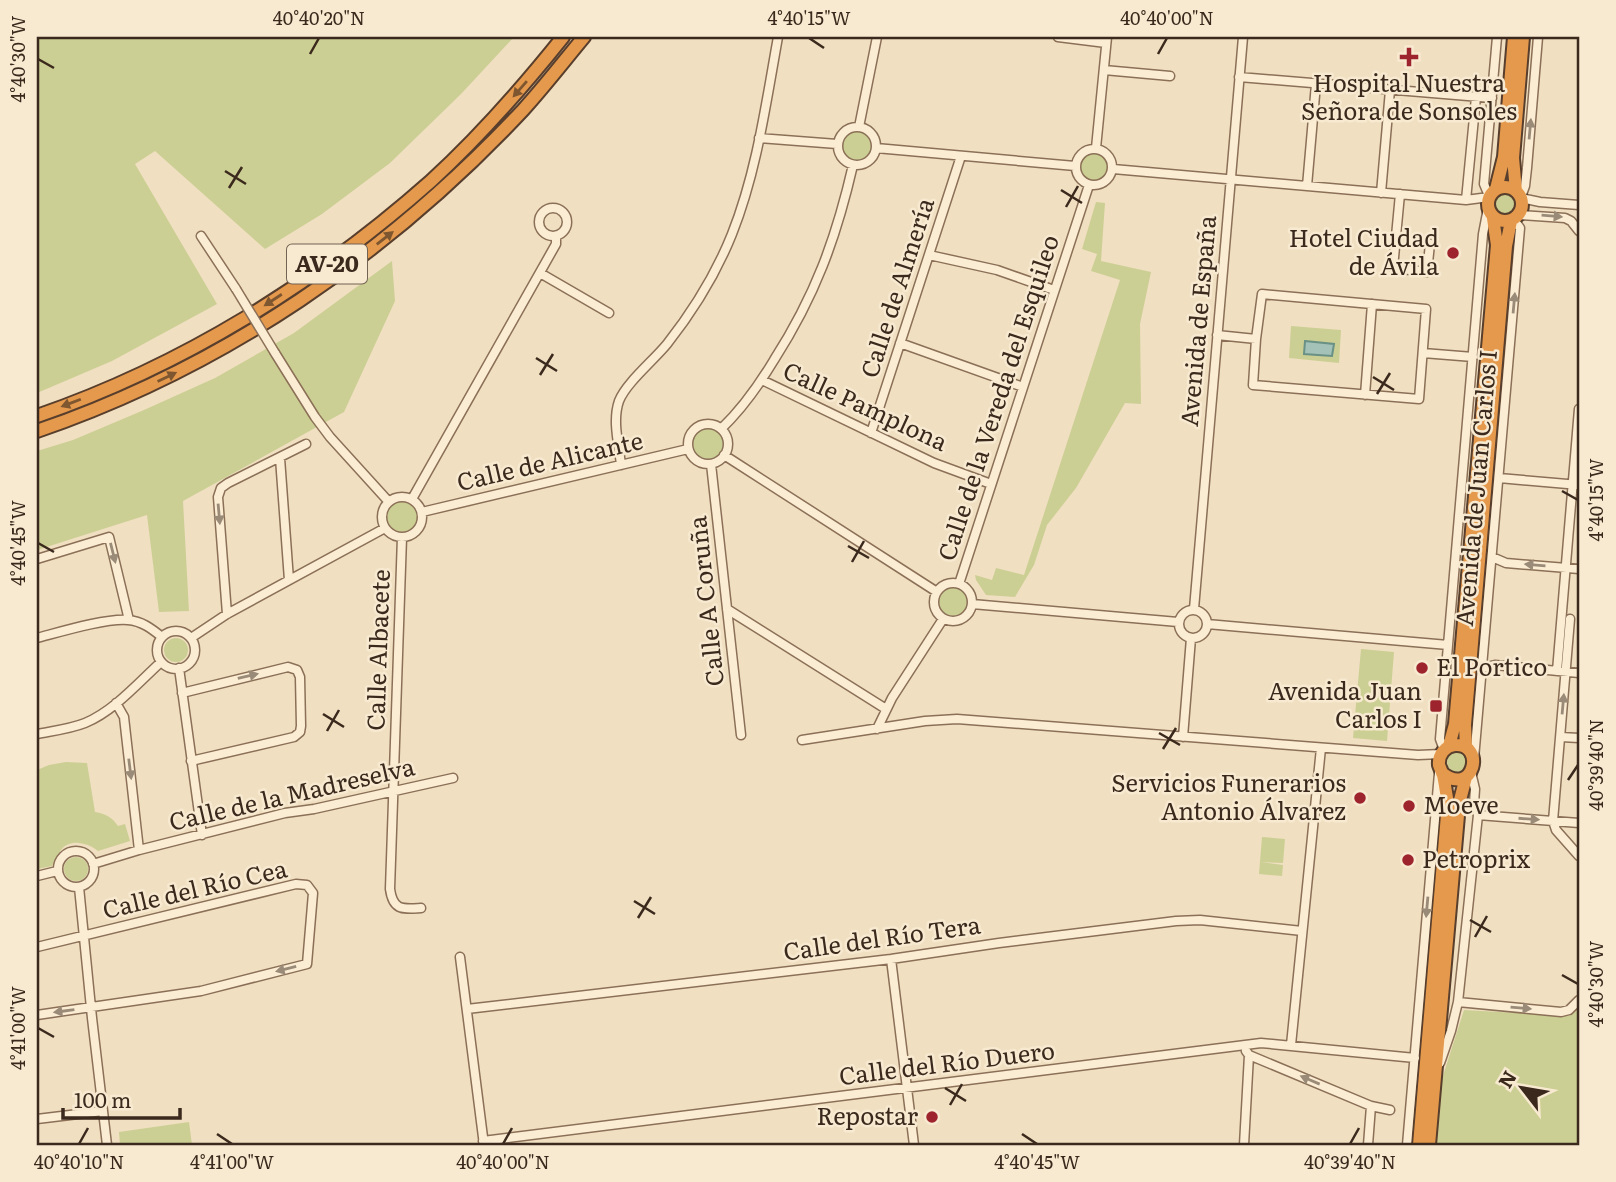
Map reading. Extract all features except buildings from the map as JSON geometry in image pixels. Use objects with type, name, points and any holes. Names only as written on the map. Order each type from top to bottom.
[{"type":"highway","name":"AV-20","points":[[37,416],[111,387],[237,324],[352,246],[432,180],[514,96],[564,37]]},
{"type":"highway","name":"AV-20","points":[[37,431],[134,393],[179,371],[311,294],[383,240],[443,190],[524,109],[584,37]]},
{"type":"highway","name":"Avenida de Juan Carlos I","points":[[1419,1145],[1448,803],[1442,759],[1455,724],[1497,245],[1490,203],[1504,158],[1514,37]]},
{"type":"highway","points":[[1520,195],[1510,187],[1503,187],[1490,203],[1502,222],[1515,218],[1522,207],[1520,195],[1513,158],[1523,37]]},
{"type":"highway","name":"Avenida de Juan Carlos I","points":[[1466,747],[1465,725],[1505,259],[1515,218]]},
{"type":"highway","points":[[1457,745],[1466,747],[1472,753],[1470,770],[1458,780],[1449,778],[1442,759],[1457,745]]},
{"type":"highway","name":"Avenida de Juan Carlos I","points":[[1429,1145],[1459,804],[1470,770]]},
{"type":"street","points":[[621,465],[616,426],[616,411],[620,399],[682,324],[703,292],[742,206],[759,138],[778,37]]},
{"type":"street","points":[[859,127],[877,37]]},
{"type":"street","points":[[1058,37],[1107,40],[1096,148]]},
{"type":"street","name":"Avenida de España","points":[[1194,609],[1243,37]]},
{"type":"street","name":"Avenida de Juan Carlos I","points":[[1407,1145],[1442,759],[1440,739],[1483,234],[1490,203],[1485,184],[1497,37]]},
{"type":"street","points":[[1538,37],[1525,186],[1520,195],[1540,202],[1579,205]]},
{"type":"street","points":[[1104,70],[1170,76]]},
{"type":"street","points":[[1239,77],[1492,98]]},
{"type":"street","points":[[1307,186],[1316,84]]},
{"type":"street","points":[[1381,193],[1390,90]]},
{"type":"street","points":[[1466,200],[1476,97]]},
{"type":"street","points":[[859,127],[869,131],[875,138],[876,148],[872,158],[864,164],[853,165],[839,154],[837,144],[841,134],[849,128],[859,127]]},
{"type":"street","points":[[759,138],[837,144]]},
{"type":"street","points":[[876,148],[1075,166]]},
{"type":"street","points":[[1096,148],[1105,151],[1112,159],[1113,169],[1109,179],[1100,185],[1082,181],[1075,166],[1079,156],[1086,150],[1096,148]]},
{"type":"street","name":"Calle de Almería","points":[[871,433],[961,156]]},
{"type":"street","points":[[721,429],[762,380],[812,293],[834,238],[853,165]]},
{"type":"street","points":[[1113,169],[1490,203]]},
{"type":"street","name":"Calle de la Vereda del Esquileo","points":[[959,584],[1089,184]]},
{"type":"street","points":[[1400,194],[1393,268],[1427,272],[1430,244]]},
{"type":"street","points":[[1515,218],[1565,218],[1579,231]]},
{"type":"street","name":"Avenida de Juan Carlos I","points":[[1470,770],[1483,668],[1520,228],[1515,218]]},
{"type":"street","points":[[201,236],[315,417],[389,502]]},
{"type":"street","points":[[412,499],[556,244],[556,236]]},
{"type":"street","points":[[929,254],[997,270],[1054,290]]},
{"type":"street","points":[[540,273],[609,313]]},
{"type":"street","points":[[1262,294],[1372,304],[1426,309],[1419,399],[1253,385],[1262,294]]},
{"type":"street","points":[[1365,395],[1372,304]]},
{"type":"street","points":[[1217,335],[1256,339]]},
{"type":"street","points":[[901,343],[1023,387]]},
{"type":"street","points":[[1423,353],[1473,357]]},
{"type":"street","name":"Calle Pamplona","points":[[762,380],[934,463],[991,484]]},
{"type":"street","points":[[1579,409],[1576,484],[1566,568],[1570,619],[1562,671],[1553,821],[1556,830],[1579,856]]},
{"type":"street","points":[[702,424],[712,424],[721,429],[726,437],[724,455],[711,464],[701,463],[693,458],[688,449],[688,438],[693,430],[702,424]]},
{"type":"street","points":[[228,614],[218,497],[221,488],[306,444]]},
{"type":"street","name":"Calle de Alicante","points":[[422,512],[688,449]]},
{"type":"street","points":[[724,455],[937,592]]},
{"type":"street","points":[[280,458],[289,580]]},
{"type":"street","name":"Calle A Coruña","points":[[711,464],[741,735]]},
{"type":"street","points":[[1499,478],[1576,484]]},
{"type":"street","points":[[396,498],[412,499],[422,512],[422,522],[418,530],[402,537],[392,535],[385,528],[382,519],[384,510],[389,502],[396,498]]},
{"type":"street","points":[[191,638],[228,614],[385,528]]},
{"type":"street","points":[[37,559],[109,537],[130,620]]},
{"type":"street","name":"Calle Albacete","points":[[402,537],[390,889],[391,899],[396,905],[403,909],[421,908]]},
{"type":"street","points":[[1492,557],[1506,563],[1579,569]]},
{"type":"street","points":[[951,583],[959,584],[966,588],[971,596],[969,613],[962,620],[953,622],[943,619],[936,612],[934,602],[937,592],[951,583]]},
{"type":"street","points":[[972,604],[1178,622]]},
{"type":"street","points":[[727,609],[886,709]]},
{"type":"street","points":[[1194,609],[1203,614],[1207,624],[1202,635],[1191,638],[1181,633],[1178,622],[1183,612],[1194,609]]},
{"type":"street","points":[[877,729],[886,709],[943,619]]},
{"type":"street","points":[[37,638],[103,623],[130,620],[149,626],[162,637]]},
{"type":"street","points":[[1207,624],[1448,645]]},
{"type":"street","points":[[171,631],[182,631],[191,638],[195,654],[189,663],[179,668],[166,666],[162,662],[157,652],[162,637],[171,631]]},
{"type":"street","points":[[1183,737],[1191,638]]},
{"type":"street","points":[[1483,658],[1495,665]]},
{"type":"street","points":[[37,734],[93,719],[116,703],[162,662]]},
{"type":"street","points":[[1483,668],[1495,665],[1579,673]]},
{"type":"street","points":[[182,693],[288,667],[297,670],[300,677],[301,726],[298,734],[191,761]]},
{"type":"street","points":[[179,668],[202,835]]},
{"type":"street","name":"Calle de la Madreselva","points":[[116,703],[124,717],[139,850]]},
{"type":"street","points":[[802,740],[957,719],[1442,759]]},
{"type":"street","points":[[1560,737],[1579,738]]},
{"type":"street","points":[[1291,1045],[1321,748]]},
{"type":"street","points":[[1435,1075],[1458,1002],[1478,815],[1470,770]]},
{"type":"street","name":"Calle de la Madreselva","points":[[93,864],[285,813],[453,778]]},
{"type":"street","points":[[1478,815],[1579,823]]},
{"type":"street","points":[[74,850],[86,854],[93,864],[90,881],[79,887],[67,886],[57,872],[58,862],[64,854],[74,850]]},
{"type":"street","points":[[37,876],[57,872]]},
{"type":"street","name":"Calle del Río Cea","points":[[37,947],[296,884],[307,885],[313,893],[307,964],[201,991],[37,1015]]},
{"type":"street","name":"Calle del Río Cea","points":[[79,887],[107,1145]]},
{"type":"street","name":"Calle del Río Tera","points":[[467,1009],[891,959],[1176,921],[1200,920],[1303,931]]},
{"type":"street","points":[[460,957],[484,1143]]},
{"type":"street","points":[[891,959],[914,1145]]},
{"type":"street","points":[[1458,1002],[1561,1012],[1569,1010],[1579,1000]]},
{"type":"street","name":"Calle del Río Duero","points":[[484,1143],[1261,1043],[1415,1058]]},
{"type":"street","points":[[1243,1045],[1249,1055],[1244,1145]]},
{"type":"street","points":[[1249,1055],[1371,1106],[1390,1110]]},
{"type":"street","points":[[1368,1145],[1371,1106]]},
{"type":"street","points":[[37,1119],[103,1111]]},
{"type":"green space","points":[[37,37],[514,37],[461,94],[390,163],[322,214],[265,249],[155,151],[135,164],[217,304],[112,361],[37,393]]},
{"type":"green space","points":[[856,131],[862,132],[870,140],[870,152],[862,160],[856,161],[850,160],[842,152],[841,146],[842,140],[850,132]]},
{"type":"green space","points":[[1094,153],[1104,157],[1108,167],[1104,177],[1094,181],[1084,177],[1080,167],[1084,157]]},
{"type":"green space","points":[[1505,194],[1513,197],[1516,205],[1513,213],[1505,216],[1497,213],[1494,205],[1497,197]]},
{"type":"green space","points":[[1096,202],[1105,203],[1101,261],[1151,272],[1140,324],[1141,404],[1125,403],[1076,488],[1047,525],[1034,565],[1015,597],[986,595],[975,575],[992,580],[996,568],[1024,575],[1120,280],[1091,271],[1097,254],[1082,249]]},
{"type":"green space","points":[[392,261],[395,301],[344,412],[183,501],[189,611],[159,612],[147,515],[37,550],[37,451],[73,440],[215,378],[294,333]]},
{"type":"green space","points":[[1291,326],[1341,330],[1339,363],[1289,358]]},
{"type":"green space","points":[[708,429],[714,430],[722,438],[722,450],[714,458],[708,459],[702,458],[694,450],[693,444],[694,438],[702,430]]},
{"type":"green space","points":[[402,502],[413,506],[417,517],[413,528],[402,532],[391,528],[387,517],[391,506]]},
{"type":"green space","points":[[953,588],[963,592],[967,602],[963,612],[953,616],[943,612],[939,602],[943,592]]},
{"type":"green space","points":[[176,638],[185,641],[188,650],[185,659],[176,662],[167,659],[164,650],[167,641]]},
{"type":"green space","points":[[1361,649],[1394,652],[1387,741],[1353,738]]},
{"type":"green space","points":[[1453,752],[1461,752],[1467,762],[1461,772],[1453,772],[1447,766],[1447,758]]},
{"type":"green space","points":[[66,762],[87,763],[95,812],[108,816],[118,826],[125,824],[130,841],[98,851],[84,844],[69,844],[61,850],[52,866],[37,869],[37,770]]},
{"type":"green space","points":[[1262,837],[1285,839],[1283,863],[1261,862],[1283,865],[1282,876],[1259,874]]},
{"type":"green space","points":[[76,857],[85,860],[88,869],[85,878],[76,881],[67,878],[64,869],[67,860]]},
{"type":"green space","points":[[1579,1007],[1579,1145],[1435,1145],[1441,1082],[1464,1010],[1569,1016]]},
{"type":"green space","points":[[189,1122],[192,1145],[120,1145],[119,1132]]},
{"type":"water","points":[[1305,341],[1334,344],[1332,356],[1304,354]]},
{"type":"place","name":"Hospital Nuestra Señora de Sonsoles","points":[[1409,57]]},
{"type":"place","name":"Hotel Ciudad de Ávila","points":[[1453,253]]},
{"type":"place","name":"El Portico","points":[[1422,668]]},
{"type":"place","name":"Avenida Juan Carlos I","points":[[1436,706]]},
{"type":"place","name":"Servicios Funerarios Antonio Álvarez","points":[[1360,798]]},
{"type":"place","name":"Moeve","points":[[1409,806]]},
{"type":"place","name":"Petroprix","points":[[1408,860]]},
{"type":"place","name":"Repostar","points":[[932,1117]]}]
